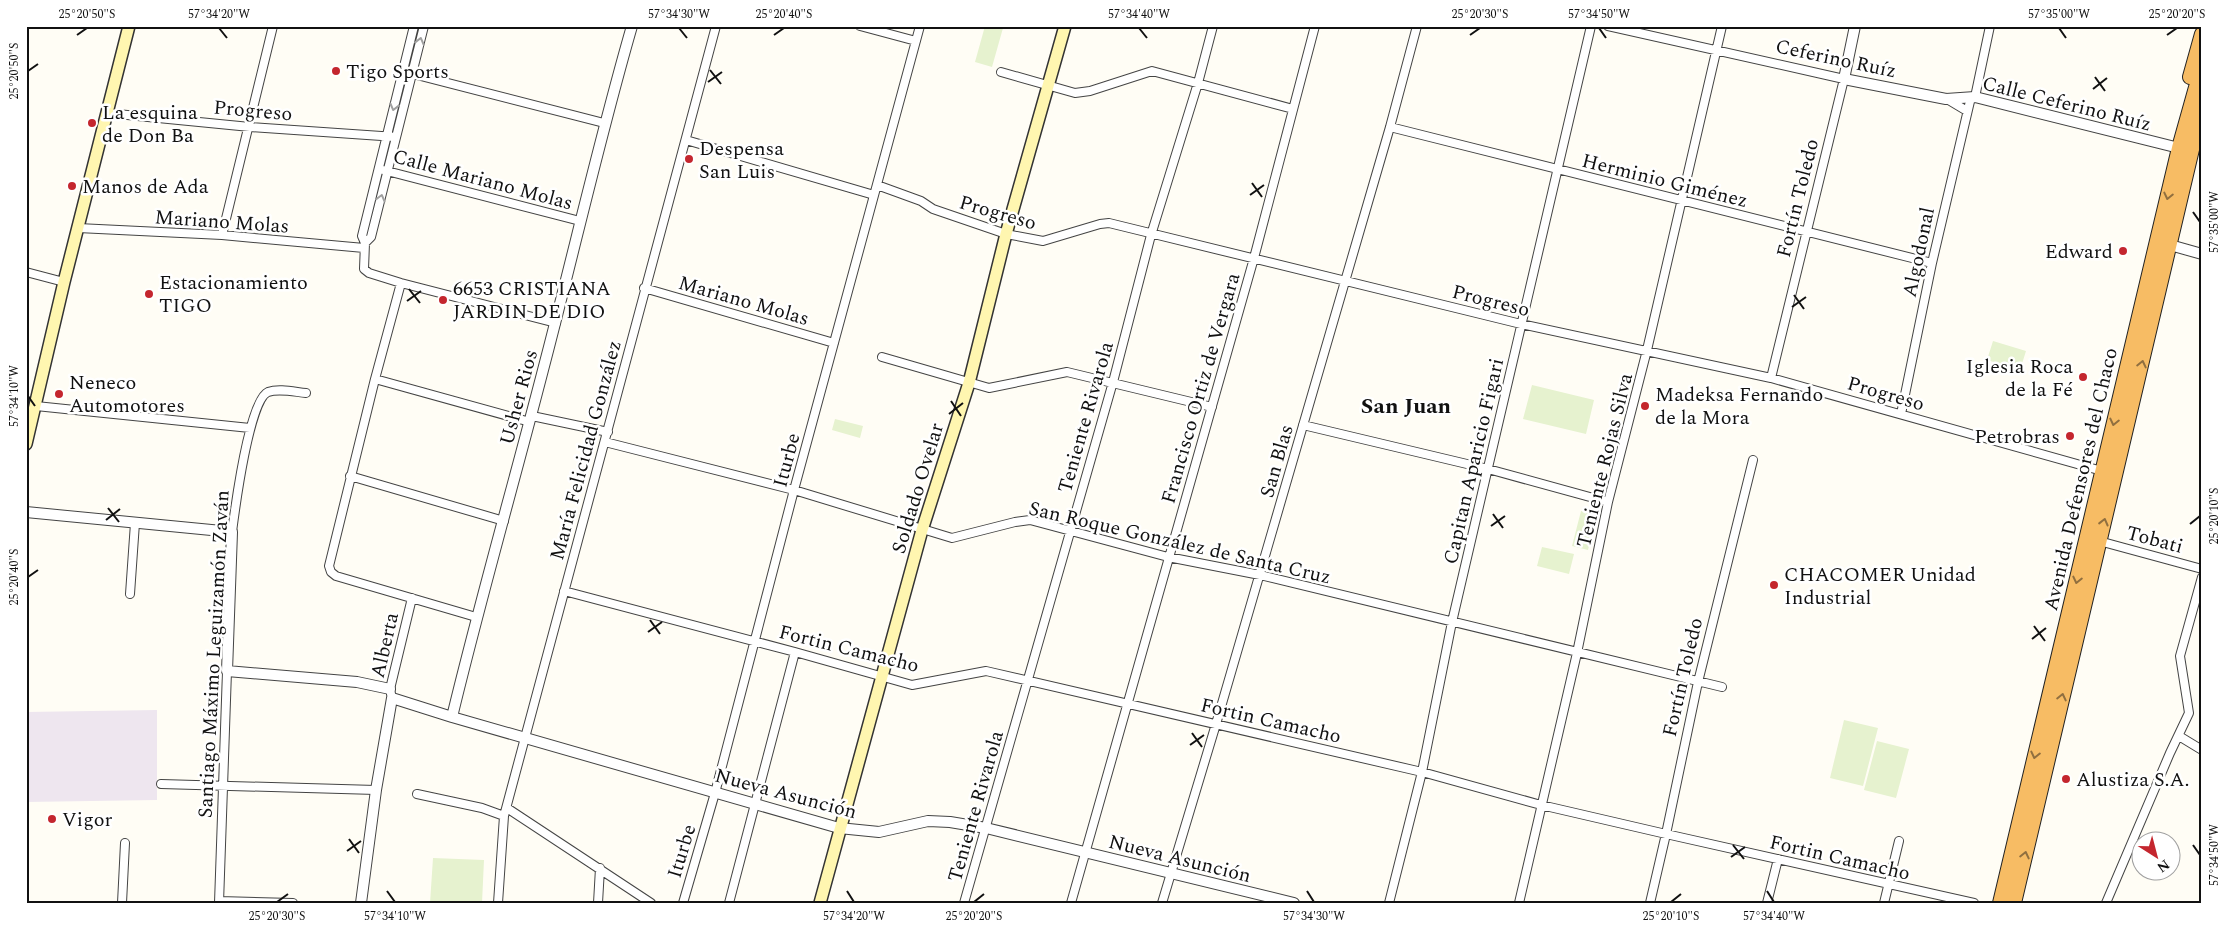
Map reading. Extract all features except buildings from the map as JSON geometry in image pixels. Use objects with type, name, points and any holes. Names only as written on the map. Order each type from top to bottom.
[{"type":"highway","points":[[2189,137],[2181,119],[2188,84],[2202,34]]},
{"type":"highway","name":"Avenida Defensores del Chaco","points":[[2014,903],[2170,245],[2202,66]]},
{"type":"highway","name":"Avenida Defensores del Chaco","points":[[2000,903],[2102,471],[2189,137],[2202,107]]},
{"type":"main road","points":[[26,444],[64,282],[129,26]]},
{"type":"main road","name":"Soldado Ovelar","points":[[820,903],[922,530],[969,383],[1006,234],[1065,26]]},
{"type":"street","points":[[222,235],[250,127],[273,26]]},
{"type":"street","points":[[414,26],[362,236],[365,246],[364,268],[369,273],[401,283],[556,323]]},
{"type":"street","points":[[365,246],[371,237],[424,26]]},
{"type":"street","name":"Usher Rios","points":[[452,717],[476,617],[504,521],[556,323],[604,123],[632,26]]},
{"type":"street","name":"María Felicidad González","points":[[524,737],[608,432],[644,288],[716,26]]},
{"type":"street","points":[[860,26],[916,41]]},
{"type":"street","name":"Iturbe","points":[[683,903],[715,793],[794,490],[920,26]]},
{"type":"street","name":"Teniente Rivarola","points":[[964,903],[1113,382],[1151,235],[1198,83],[1213,26]]},
{"type":"street","name":"Francisco Ortiz de Vergara","points":[[1071,903],[1254,258],[1316,26]]},
{"type":"street","name":"San Blas","points":[[1162,903],[1260,575],[1344,280],[1390,127],[1417,26]]},
{"type":"street","name":"Capitan Aparicio Figari","points":[[1389,903],[1422,772],[1452,622],[1591,26]]},
{"type":"street","name":"Ceferino Ruíz","points":[[1608,26],[1844,79],[1946,98],[1967,110]]},
{"type":"street","name":"Teniente Rojas Silva","points":[[1519,903],[1577,653],[1608,502],[1647,350],[1680,200],[1722,26]]},
{"type":"street","name":"Fortín Toledo","points":[[1771,378],[1844,79],[1855,26]]},
{"type":"street","name":"Algodonal","points":[[1901,414],[1932,263],[1967,110],[1973,97],[1990,26]]},
{"type":"street","points":[[1001,72],[1075,93],[1090,91],[1152,71],[1293,109]]},
{"type":"street","points":[[402,72],[604,123]]},
{"type":"street","name":"Calle Ceferino Ruíz","points":[[1946,98],[1973,97],[2189,137]]},
{"type":"street","name":"Progreso","points":[[107,113],[250,127],[396,137]]},
{"type":"street","name":"Herminio Giménez","points":[[1390,127],[1932,263]]},
{"type":"street","points":[[686,140],[874,195]]},
{"type":"street","name":"Calle Mariano Molas","points":[[379,169],[580,221]]},
{"type":"street","name":"Progreso","points":[[877,185],[921,201],[933,209],[1006,234],[1043,242],[1100,224],[1109,223],[1151,235],[1254,258],[1521,324],[1771,378],[2102,471]]},
{"type":"street","name":"Mariano Molas","points":[[78,228],[222,235],[365,246]]},
{"type":"street","points":[[2170,245],[2202,254]]},
{"type":"street","points":[[26,272],[64,282]]},
{"type":"street","points":[[401,283],[350,476],[329,566],[331,572],[336,576],[476,617]]},
{"type":"street","name":"Mariano Molas","points":[[644,288],[834,343]]},
{"type":"street","points":[[882,357],[989,388],[1067,372],[1212,407]]},
{"type":"street","points":[[375,379],[531,419],[608,432]]},
{"type":"street","name":"Santiago Máximo Leguizamón Zaván","points":[[219,902],[232,532],[237,488],[250,428],[266,392],[277,390],[306,393]]},
{"type":"street","points":[[36,406],[250,428]]},
{"type":"street","points":[[1303,425],[1488,469],[1608,502]]},
{"type":"street","name":"San Roque González de Santa Cruz","points":[[605,442],[794,490],[952,538],[1014,522],[1030,520],[1168,557],[1260,575],[1722,687]]},
{"type":"street","name":"Fortín Toledo","points":[[1650,903],[1698,682],[1753,460]]},
{"type":"street","points":[[350,476],[504,521]]},
{"type":"street","points":[[26,512],[232,532]]},
{"type":"street","points":[[130,594],[135,523]]},
{"type":"street","name":"Tobati","points":[[2099,541],[2202,569]]},
{"type":"street","points":[[2106,903],[2189,713],[2180,656],[2202,577]]},
{"type":"street","name":"Fortin Camacho","points":[[564,591],[755,641],[912,685],[986,671],[1422,772],[1541,805],[1974,903]]},
{"type":"street","name":"Alberta","points":[[391,694],[412,598]]},
{"type":"street","points":[[729,903],[795,652]]},
{"type":"street","name":"Nueva Asunción","points":[[227,671],[365,683],[452,717],[839,828],[879,832],[928,821],[950,822],[986,828],[1170,873],[1269,900],[1294,903]]},
{"type":"street","points":[[361,903],[391,694]]},
{"type":"street","points":[[2179,736],[2202,750]]},
{"type":"street","points":[[498,903],[504,816],[524,737]]},
{"type":"street","points":[[162,784],[376,790]]},
{"type":"street","points":[[417,794],[482,808],[504,816]]},
{"type":"street","points":[[506,808],[651,903]]},
{"type":"street","points":[[1884,903],[1899,841]]},
{"type":"street","points":[[122,903],[125,843]]},
{"type":"street","points":[[1767,903],[1778,860]]},
{"type":"street","points":[[598,903],[600,868]]},
{"type":"street","points":[[219,902],[293,903]]},
{"type":"shaded area","points":[[157,710],[157,800],[26,802],[26,712]]},
{"type":"green space","points":[[985,26],[1003,28],[992,67],[975,62]]},
{"type":"green space","points":[[1993,341],[2026,351],[2020,370],[1987,360]]},
{"type":"green space","points":[[1532,385],[1594,400],[1586,434],[1523,419]]},
{"type":"green space","points":[[835,419],[863,426],[860,438],[832,430]]},
{"type":"green space","points":[[1581,511],[1597,514],[1588,550],[1572,546]]},
{"type":"green space","points":[[1542,547],[1574,554],[1569,574],[1537,566]]},
{"type":"green space","points":[[1844,720],[1878,728],[1863,786],[1830,778]]},
{"type":"green space","points":[[1877,741],[1909,749],[1896,798],[1864,790]]},
{"type":"green space","points":[[433,858],[484,860],[482,903],[430,903]]},
{"type":"place","name":"Tigo Sports","points":[[336,71]]},
{"type":"place","name":"La esquina de Don Ba","points":[[92,123]]},
{"type":"place","name":"Despensa San Luis","points":[[689,159]]},
{"type":"place","name":"Manos de Ada","points":[[72,186]]},
{"type":"place","name":"Edward","points":[[2123,251]]},
{"type":"place","name":"Estacionamiento TIGO","points":[[149,294]]},
{"type":"place","name":"6653 CRISTIANA JARDIN DE DIO","points":[[443,300]]},
{"type":"place","name":"Iglesia Roca de la Fé","points":[[2083,377]]},
{"type":"place","name":"Neneco Automotores","points":[[59,394]]},
{"type":"place","name":"Madeksa Fernando de la Mora","points":[[1645,406]]},
{"type":"place","name":"Petrobras","points":[[2070,436]]},
{"type":"place","name":"CHACOMER Unidad Industrial","points":[[1774,585]]},
{"type":"place","name":"Alustiza S.A.","points":[[2066,779]]},
{"type":"place","name":"Vigor","points":[[52,819]]},
{"type":"district","name":"San Juan","points":[[1406,405]]}]
